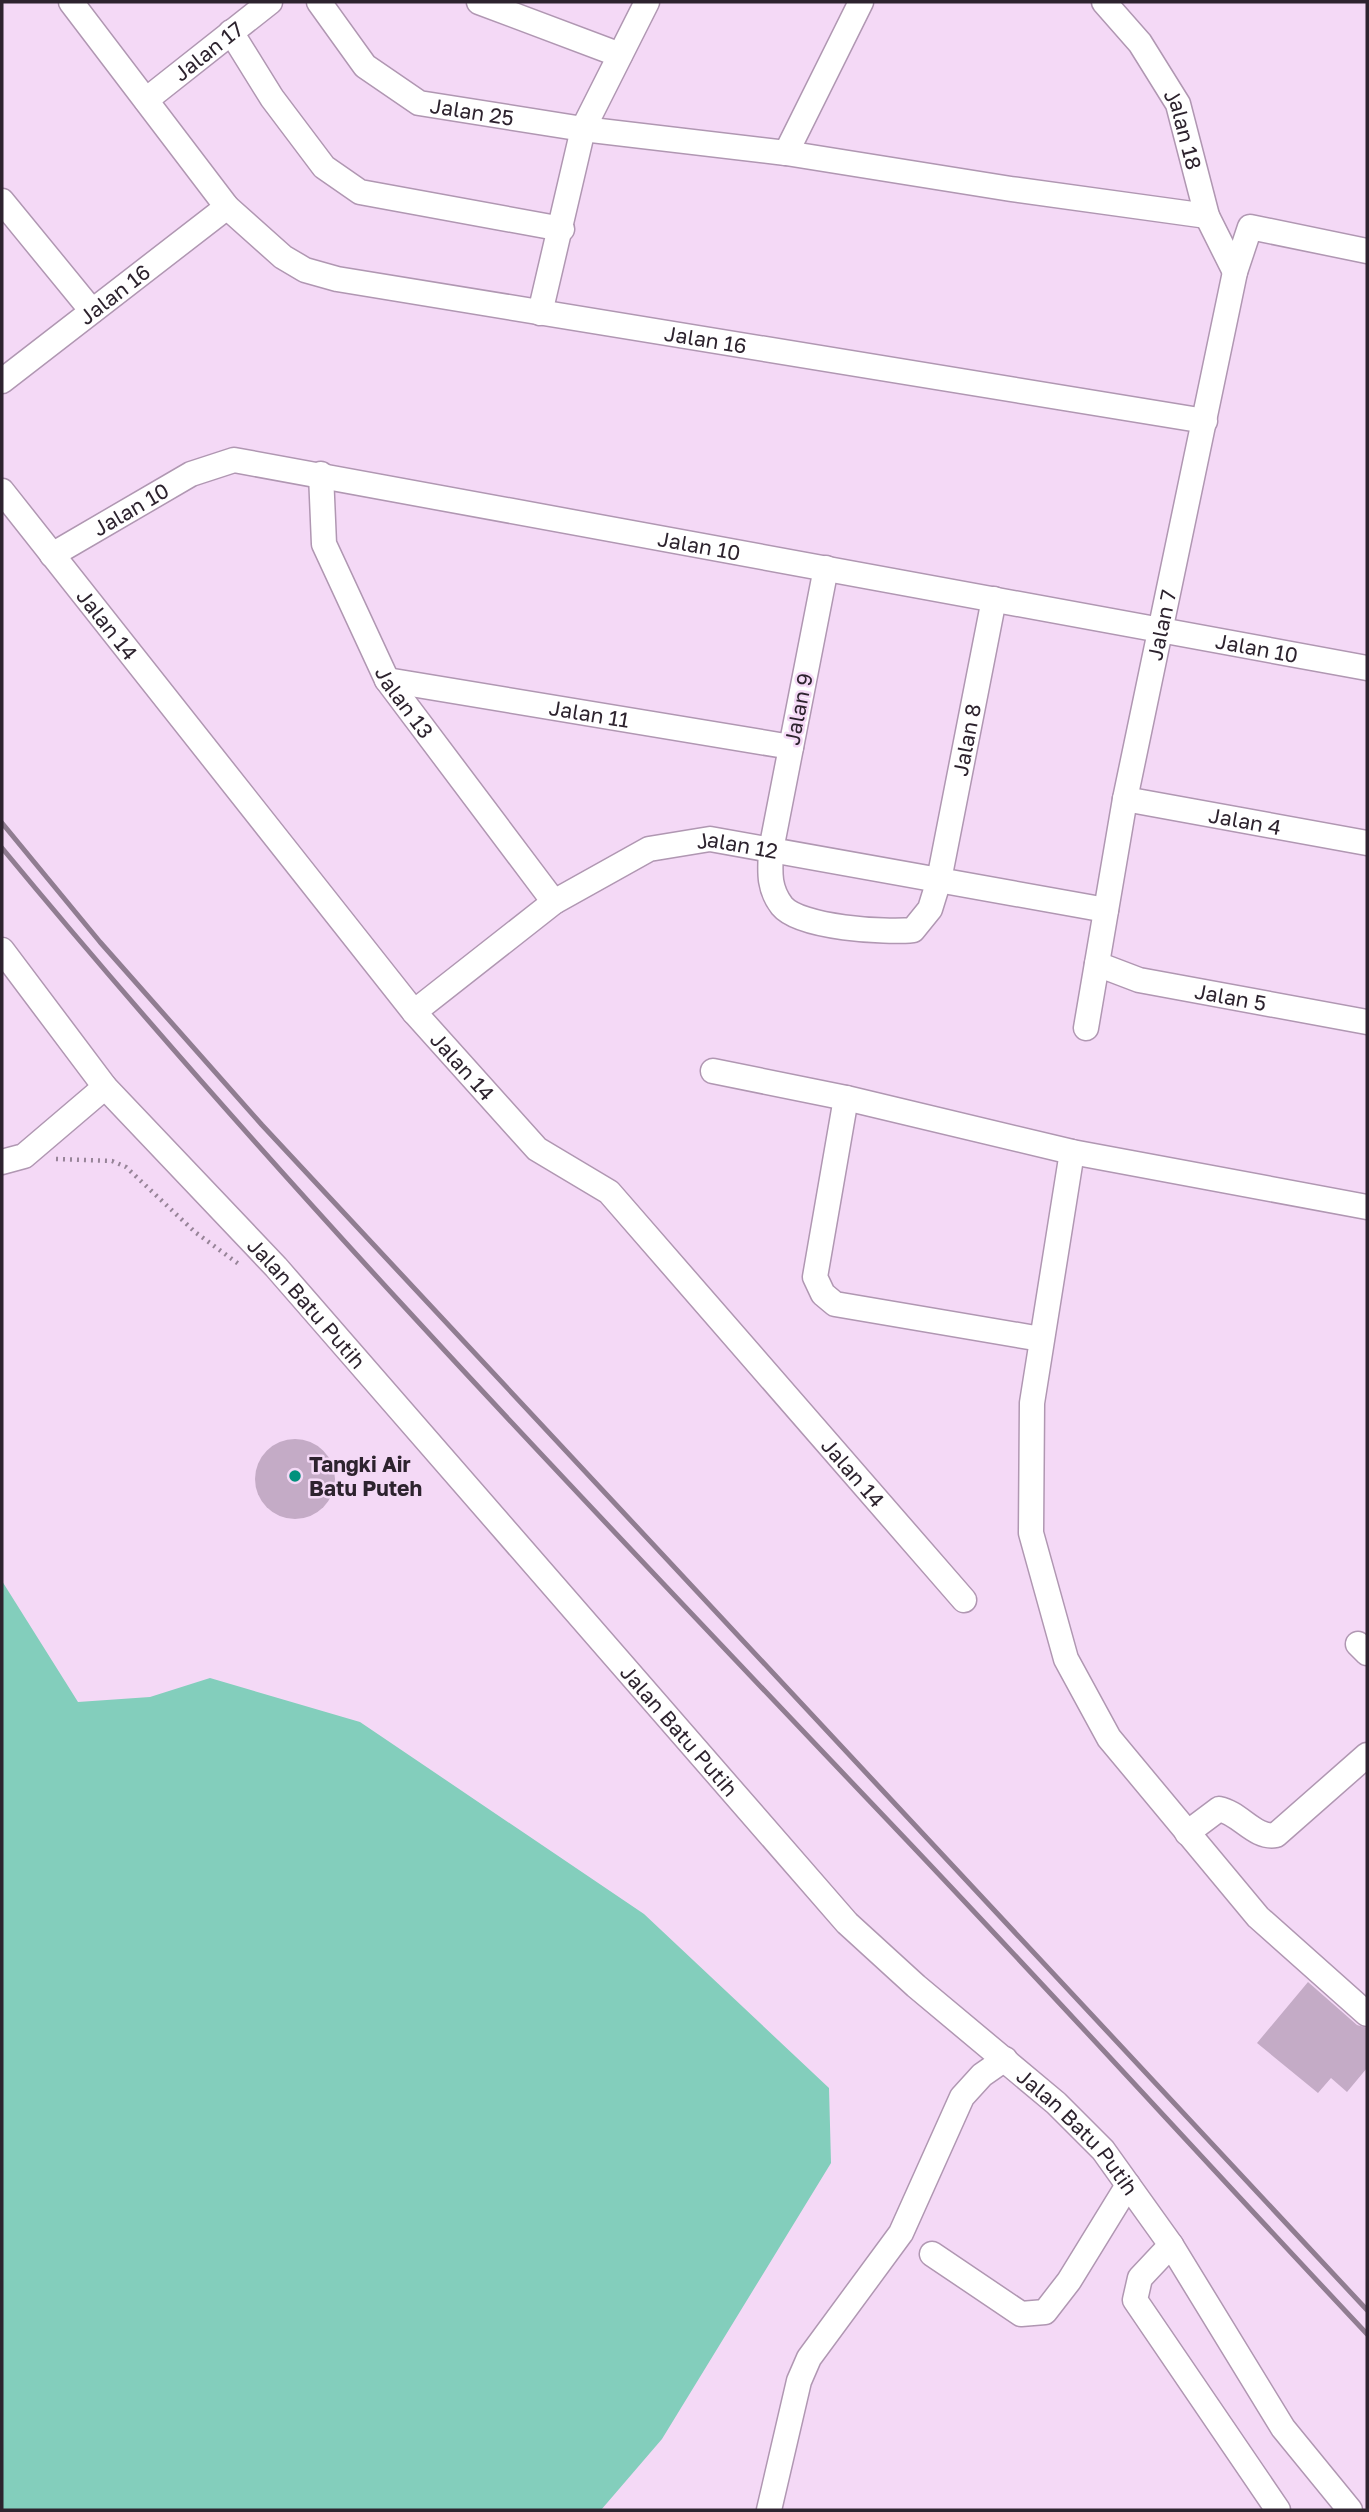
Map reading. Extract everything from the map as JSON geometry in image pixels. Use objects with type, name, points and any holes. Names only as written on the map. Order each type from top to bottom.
[{"type":"street","name":"Jalan 16","points":[[71,2],[227,207],[283,257],[305,270],[337,279],[1205,421]]},
{"type":"street","name":"Jalan 17","points":[[146,100],[270,2]]},
{"type":"street","name":"Jalan 25","points":[[318,2],[365,66],[419,103],[583,129],[786,153],[1011,189],[1207,216]]},
{"type":"street","points":[[478,2],[620,55]]},
{"type":"street","points":[[540,313],[562,229],[583,129],[647,2]]},
{"type":"street","points":[[786,153],[861,2]]},
{"type":"street","name":"Jalan 18","points":[[1104,2],[1140,43],[1178,104],[1207,216],[1235,272]]},
{"type":"street","points":[[232,32],[272,98],[324,167],[360,192],[562,229]]},
{"type":"street","points":[[2,201],[92,311]]},
{"type":"street","name":"Jalan 16","points":[[2,381],[227,207]]},
{"type":"street","name":"Jalan 7","points":[[1086,1028],[1125,799],[1235,272],[1250,227],[1367,251]]},
{"type":"street","name":"Jalan 10","points":[[52,555],[191,474],[234,460],[1160,629],[1366,662]]},
{"type":"street","name":"Jalan 13","points":[[321,474],[324,544],[387,680],[554,902]]},
{"type":"street","name":"Jalan 14","points":[[2,491],[414,1012],[537,1149],[608,1192],[964,1600]]},
{"type":"street","name":"Jalan 9","points":[[771,850],[826,568]]},
{"type":"street","name":"Jalan 8","points":[[771,850],[769,881],[783,908],[794,916],[842,926],[893,932],[913,930],[930,909],[939,880],[994,599]]},
{"type":"street","name":"Jalan 11","points":[[387,680],[791,747]]},
{"type":"street","name":"Jalan 4","points":[[1125,799],[1367,843]]},
{"type":"street","name":"Jalan 12","points":[[414,1012],[554,902],[649,849],[710,839],[1106,910]]},
{"type":"street","name":"Jalan Batu Putih","points":[[2,950],[105,1087],[276,1267],[847,1923],[1084,2131],[1128,2185],[1171,2245],[1283,2428],[1350,2510]]},
{"type":"street","name":"Jalan 5","points":[[1097,964],[1139,980],[1367,1022]]},
{"type":"street","points":[[713,1071],[846,1098],[1072,1152],[1367,1207]]},
{"type":"street","points":[[2,1162],[24,1156],[105,1087]]},
{"type":"street","points":[[846,1098],[815,1277],[822,1294],[835,1304],[1041,1339]]},
{"type":"street","points":[[1072,1152],[1032,1403],[1031,1534],[1066,1659],[1109,1738],[1258,1917],[1367,2014]]},
{"type":"street","points":[[1187,1833],[1219,1809],[1230,1811],[1262,1835],[1276,1835],[1367,1755]]},
{"type":"street","points":[[769,2510],[799,2381],[809,2358],[901,2232],[962,2097],[982,2076],[1004,2060]]},
{"type":"street","points":[[932,2254],[1021,2314],[1045,2312],[1069,2281],[1128,2185]]},
{"type":"street","points":[[1171,2245],[1140,2278],[1135,2300],[1278,2510]]},
{"type":"path","points":[[47,1161],[112,1161],[126,1167],[195,1232],[246,1270]]},
{"type":"shaded area","points":[[2,1581],[78,1702],[150,1697],[210,1678],[360,1722],[644,1914],[829,2088],[831,2163],[662,2439],[601,2510],[2,2510]]},
{"type":"building","name":"Tangki Air Batu Puteh","points":[[295,1439],[310,1442],[323,1451],[332,1464],[335,1479],[332,1494],[323,1507],[310,1516],[295,1519],[280,1516],[267,1507],[258,1494],[255,1479],[258,1464],[267,1451],[280,1442]]},
{"type":"building","points":[[1308,1982],[1357,2025],[1367,2028],[1367,2068],[1347,2092],[1331,2078],[1318,2093],[1257,2043]]},
{"type":"railway","points":[[2,823],[100,942],[262,1125],[1367,2310]]},
{"type":"railway","points":[[2,848],[218,1100],[441,1347],[956,1892],[1367,2334]]},
{"type":"place","name":"Tangki Air Batu Puteh","points":[[295,1476]]}]
